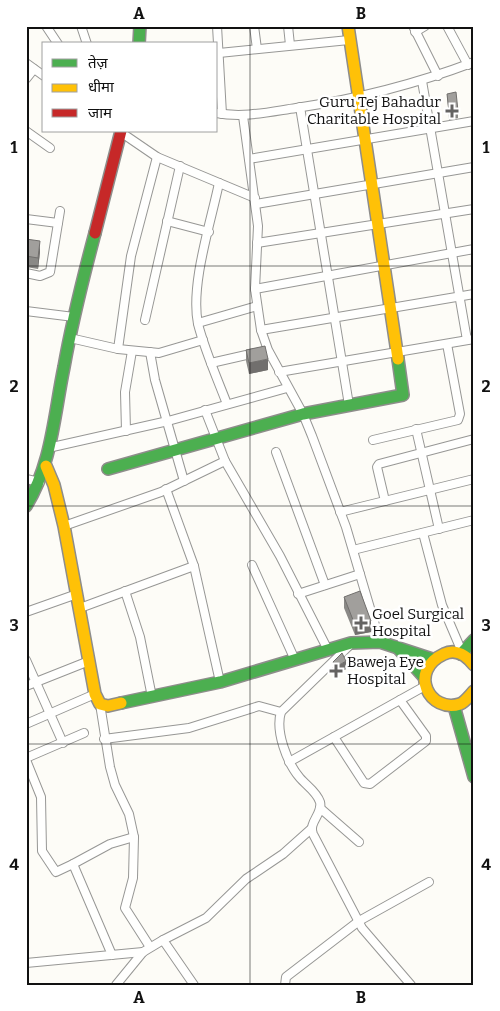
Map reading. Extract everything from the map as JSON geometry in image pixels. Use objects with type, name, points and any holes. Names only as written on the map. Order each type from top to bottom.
[{"type":"street","points":[[46,26],[57,42]]},
{"type":"street","points":[[81,26],[86,42]]},
{"type":"street","points":[[139,42],[140,26]]},
{"type":"street","points":[[217,26],[219,113],[243,116],[360,97],[422,81],[471,64],[447,26]]},
{"type":"street","points":[[254,26],[257,49]]},
{"type":"street","points":[[288,26],[290,45]]},
{"type":"street","points":[[108,469],[303,414],[403,396],[398,352],[348,26]]},
{"type":"street","points":[[425,26],[414,29],[438,76]]},
{"type":"street","points":[[219,53],[349,40]]},
{"type":"street","points":[[26,63],[42,75]]},
{"type":"street","points":[[26,79],[34,69]]},
{"type":"street","points":[[279,372],[470,340],[459,297],[422,81]]},
{"type":"street","points":[[300,107],[322,233],[326,275],[349,406]]},
{"type":"street","points":[[243,116],[255,201],[257,244],[255,289],[261,330],[268,350],[287,388],[303,414],[353,550],[380,642]]},
{"type":"street","points":[[249,159],[474,121]]},
{"type":"street","points":[[26,131],[50,148]]},
{"type":"street","points":[[26,506],[40,482],[46,466],[74,317],[93,234],[120,132],[157,157],[220,183],[255,201],[474,167]]},
{"type":"street","points":[[118,349],[131,256],[157,157]]},
{"type":"street","points":[[145,320],[180,166]]},
{"type":"street","points":[[220,183],[196,294],[198,323],[227,404]]},
{"type":"street","points":[[257,244],[474,208]]},
{"type":"street","points":[[26,273],[40,276],[50,272],[60,211]]},
{"type":"street","points":[[26,219],[58,223]]},
{"type":"street","points":[[167,221],[209,232]]},
{"type":"street","points":[[255,289],[474,249]]},
{"type":"street","points":[[261,330],[474,294]]},
{"type":"street","points":[[198,323],[257,306]]},
{"type":"street","points":[[26,312],[74,317]]},
{"type":"street","points":[[70,338],[118,349],[150,352],[167,351],[203,340]]},
{"type":"street","points":[[373,440],[456,421],[460,417],[447,344]]},
{"type":"street","points":[[211,363],[268,350]]},
{"type":"street","points":[[126,431],[125,392],[132,351]]},
{"type":"street","points":[[150,352],[155,380],[184,481]]},
{"type":"street","points":[[48,448],[168,421],[287,388]]},
{"type":"street","points":[[204,410],[225,461],[328,650]]},
{"type":"street","points":[[416,429],[439,529]]},
{"type":"street","points":[[385,500],[378,465],[421,451],[474,439]]},
{"type":"street","points":[[276,452],[325,585]]},
{"type":"street","points":[[64,526],[166,489],[225,461]]},
{"type":"street","points":[[46,466],[54,485],[64,526],[104,739],[115,785],[129,814],[134,837],[134,870],[125,908],[147,950]]},
{"type":"street","points":[[340,512],[474,479]]},
{"type":"street","points":[[26,480],[40,482]]},
{"type":"street","points":[[166,489],[194,566],[220,682]]},
{"type":"street","points":[[353,550],[474,520]]},
{"type":"street","points":[[423,533],[442,605],[461,653],[474,665]]},
{"type":"street","points":[[252,565],[295,660]]},
{"type":"street","points":[[80,608],[194,566]]},
{"type":"street","points":[[298,594],[360,574]]},
{"type":"street","points":[[125,591],[140,638],[152,697]]},
{"type":"street","points":[[26,612],[78,594]]},
{"type":"street","points":[[290,762],[400,700],[424,682],[426,667],[432,659],[448,652],[461,653],[474,640]]},
{"type":"street","points":[[26,724],[49,714],[97,699],[108,706],[152,697],[220,682],[351,643],[380,642],[432,659]]},
{"type":"street","points":[[351,643],[281,712],[279,723],[290,762],[299,778],[316,795],[320,808],[359,842]]},
{"type":"street","points":[[396,646],[424,682],[429,695],[436,702],[454,706],[467,700],[474,691]]},
{"type":"street","points":[[26,660],[63,742]]},
{"type":"street","points":[[26,686],[89,660]]},
{"type":"street","points":[[334,737],[364,783],[370,784],[426,740],[426,736],[400,700]]},
{"type":"street","points":[[104,739],[189,728],[259,706],[281,712]]},
{"type":"street","points":[[454,706],[474,777]]},
{"type":"street","points":[[84,734],[26,759],[41,797],[43,855],[56,872],[110,844],[134,837]]},
{"type":"street","points":[[116,985],[147,950],[162,940],[206,918],[246,879],[283,854],[311,828],[320,808]]},
{"type":"street","points":[[311,828],[370,939],[412,985]]},
{"type":"street","points":[[73,864],[112,955]]},
{"type":"street","points":[[285,985],[286,977],[359,921],[430,882]]},
{"type":"street","points":[[162,940],[194,985]]},
{"type":"street","points":[[26,962],[112,955],[147,950]]},
{"type":"building","points":[[456,92],[458,111],[449,112],[447,94]]},
{"type":"building","points":[[26,239],[40,241],[38,258],[26,256]]},
{"type":"building","points":[[265,346],[268,359],[249,363],[246,350]]},
{"type":"building","points":[[360,591],[371,621],[355,625],[344,597]]},
{"type":"building","points":[[342,653],[346,661],[336,667],[333,662]]},
{"type":"traffic: fast","points":[[139,42],[140,26]]},
{"type":"traffic: fast","points":[[26,506],[35,490],[47,456],[71,333],[95,233]]},
{"type":"traffic: fast","points":[[108,469],[303,414],[403,395],[398,359]]},
{"type":"traffic: fast","points":[[461,654],[474,640]]},
{"type":"traffic: fast","points":[[121,703],[220,682],[351,643],[380,642],[432,659]]},
{"type":"traffic: fast","points":[[397,647],[424,677]]},
{"type":"traffic: fast","points":[[454,706],[474,777]]},
{"type":"traffic: slow","points":[[348,26],[398,359]]},
{"type":"traffic: slow","points":[[46,466],[54,485],[64,526],[95,694],[100,704],[108,706],[121,703]]},
{"type":"traffic: slow","points":[[474,665],[461,654],[448,652],[433,661],[427,670],[425,680],[427,689],[432,697],[440,703],[449,705],[460,704],[474,691]]},
{"type":"traffic: jam","points":[[95,233],[121,132]]},
{"type":"place","name":"Guru Tej Bahadur Charitable Hospital","points":[[452,111]]},
{"type":"place","name":"Goel Surgical Hospital","points":[[361,623]]},
{"type":"place","name":"Baweja Eye Hospital","points":[[336,671]]}]
